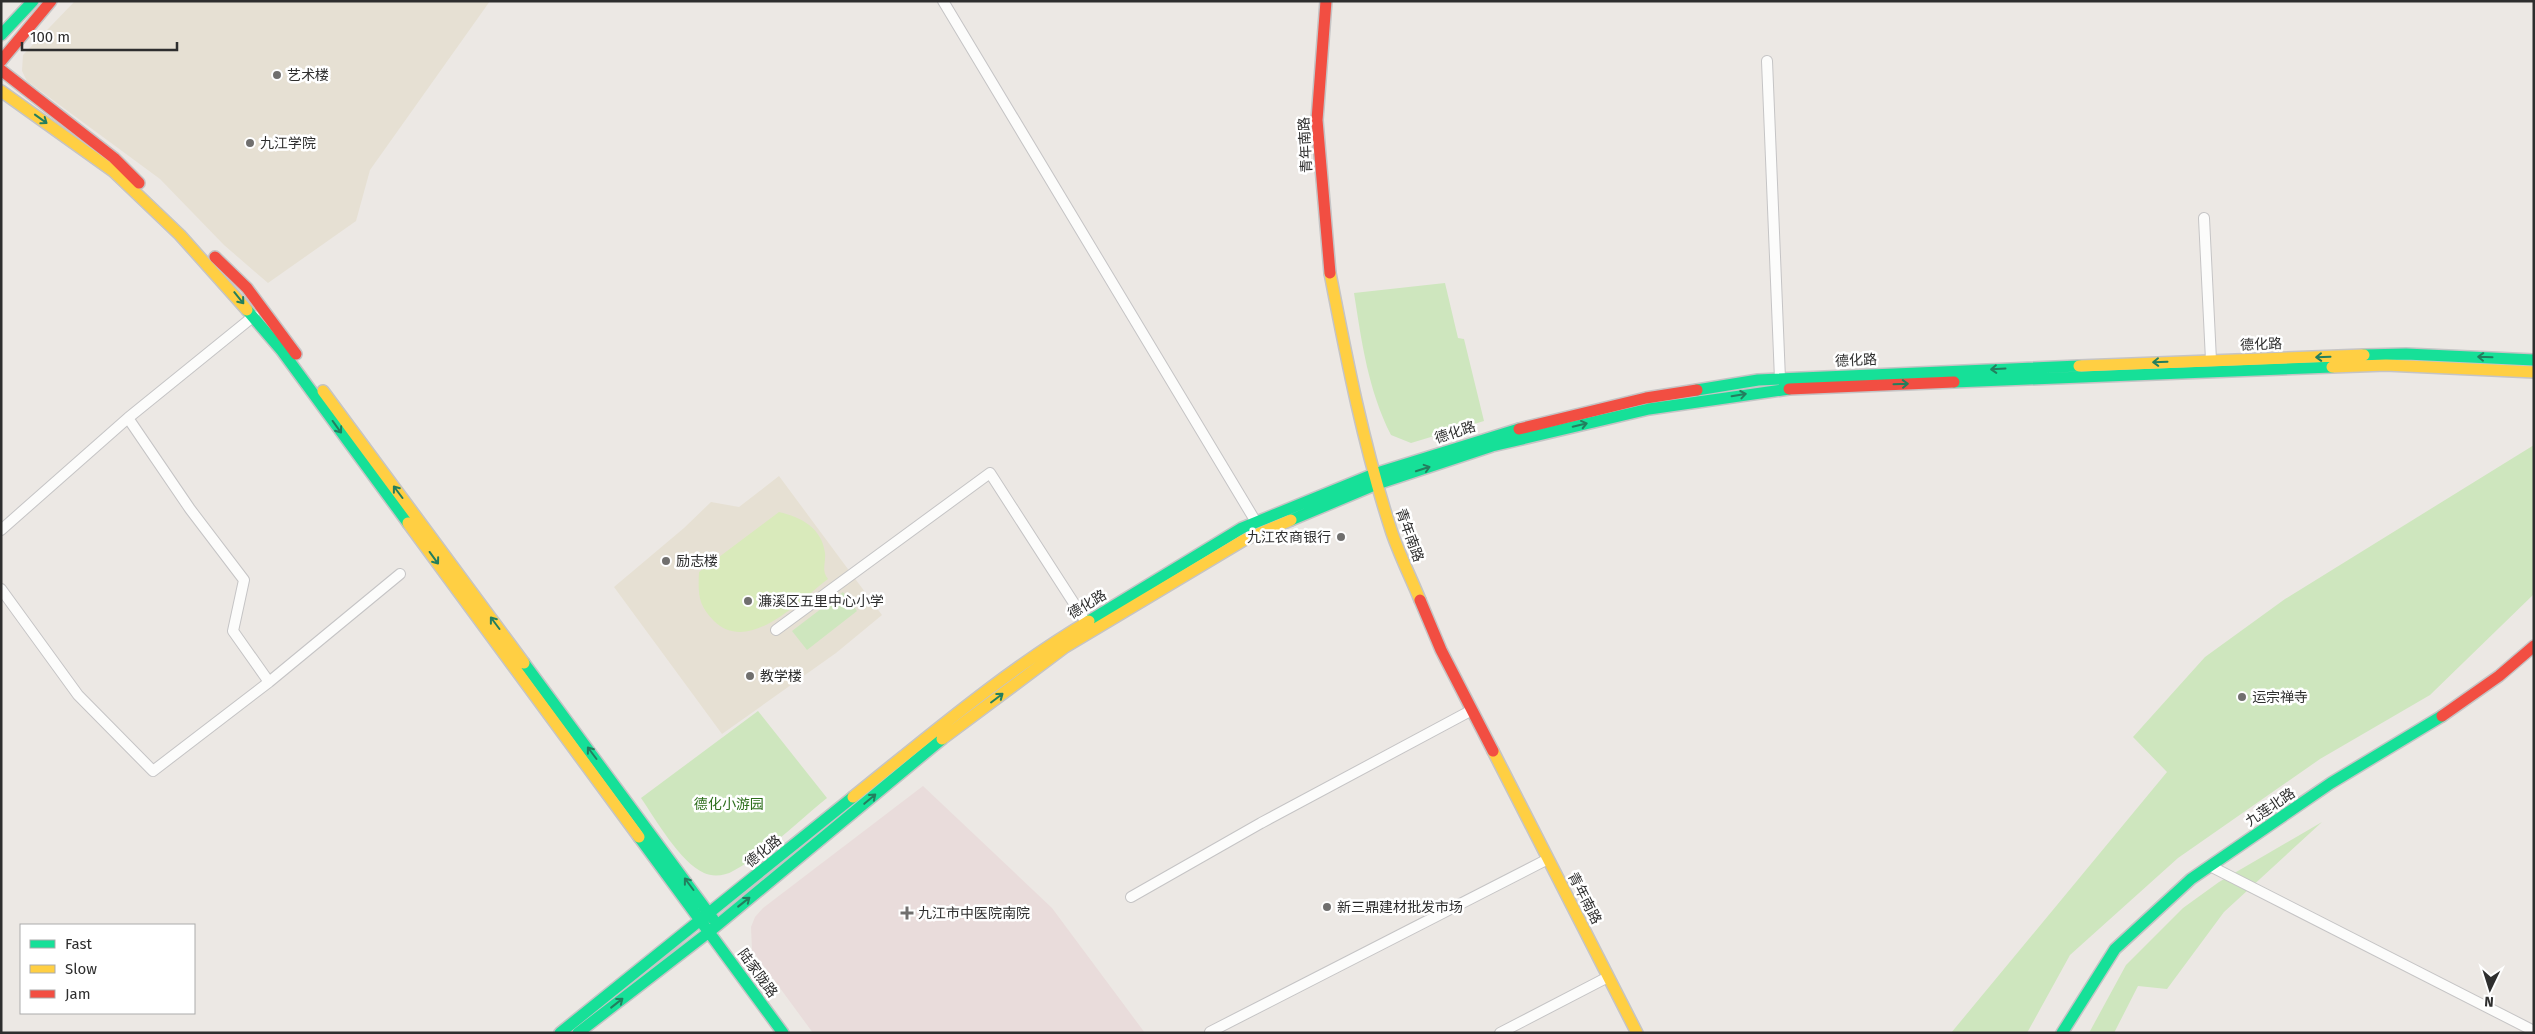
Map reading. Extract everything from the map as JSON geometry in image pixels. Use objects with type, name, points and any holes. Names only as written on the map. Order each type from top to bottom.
[{"type":"main road","points":[[1,35],[33,1]]},
{"type":"main road","points":[[1,61],[51,1]]},
{"type":"main road","name":"青年南路","points":[[1326,1],[1318,120],[1329,268],[1352,395],[1375,479],[1393,535],[1426,615],[1472,710],[1636,1033]]},
{"type":"main road","points":[[1,70],[114,158],[247,288],[705,916]]},
{"type":"main road","points":[[1,91],[112,170],[172,226],[223,278],[282,351],[705,916]]},
{"type":"main road","name":"德化路","points":[[560,1033],[937,730],[1057,640],[1242,528],[1492,436],[1646,398],[1758,380],[2211,360],[2406,354],[2534,360]]},
{"type":"main road","name":"德化路","points":[[578,1033],[712,928],[946,736],[1065,647],[1244,540],[1375,479],[1492,446],[1649,409],[1778,389],[2386,365],[2534,372]]},
{"type":"main road","name":"九莲北路","points":[[2062,1033],[2115,949],[2191,879],[2332,783],[2441,717],[2499,676],[2534,646]]},
{"type":"main road","name":"陆家陇路","points":[[705,916],[783,1033]]},
{"type":"street","points":[[942,1],[1256,522]]},
{"type":"street","points":[[1767,61],[1780,379]]},
{"type":"street","points":[[2204,218],[2211,360]]},
{"type":"street","points":[[1,530],[128,418],[254,316]]},
{"type":"street","points":[[128,418],[190,509],[244,580],[233,631],[269,682]]},
{"type":"street","points":[[776,630],[990,473],[1086,622]]},
{"type":"street","points":[[1,590],[78,695],[153,771],[269,682],[400,574]]},
{"type":"street","points":[[1131,897],[1261,823],[1472,710]]},
{"type":"street","points":[[1210,1032],[1548,859]]},
{"type":"street","points":[[2210,866],[2534,1031]]},
{"type":"street","points":[[1500,1033],[1608,977]]},
{"type":"shaded area","name":"九江学院","points":[[75,1],[490,1],[370,170],[356,221],[268,283],[224,245],[160,179],[27,81],[22,71],[23,55]]},
{"type":"shaded area","name":"濂溪区五里中心小学","points":[[779,476],[882,615],[836,653],[722,734],[614,587],[684,528],[711,502],[739,507]]},
{"type":"shaded area","name":"九江市中医院南院","points":[[923,786],[1052,908],[1145,1033],[813,1033],[752,950],[751,927],[755,917],[763,908]]},
{"type":"green space","points":[[1445,283],[1458,338],[1464,339],[1484,421],[1411,443],[1391,435],[1383,418],[1367,366],[1354,293]]},
{"type":"green space","points":[[2534,445],[2534,594],[2430,695],[2320,759],[2178,858],[2070,955],[2027,1033],[1951,1033],[2167,772],[2133,737],[2205,657],[2285,599]]},
{"type":"green space","points":[[779,512],[795,517],[815,530],[823,544],[825,553],[824,570],[828,579],[773,621],[758,628],[742,632],[728,630],[714,621],[702,604],[699,593],[699,572]]},
{"type":"green space","points":[[843,592],[857,611],[807,650],[792,631]]},
{"type":"green space","name":"德化小游园","points":[[758,711],[827,798],[746,864],[726,874],[707,874],[695,868],[677,850],[641,798]]},
{"type":"green space","points":[[2322,822],[2224,912],[2167,989],[2138,986],[2114,1033],[2089,1033],[2126,965],[2183,908],[2219,882]]},
{"type":"traffic: fast","points":[[1,35],[33,1]]},
{"type":"traffic: fast","points":[[247,310],[282,351],[408,523]]},
{"type":"traffic: fast","points":[[2364,355],[2406,354],[2534,360]]},
{"type":"traffic: fast","points":[[1697,390],[1758,380],[2079,366]]},
{"type":"traffic: fast","points":[[1954,382],[2332,367]]},
{"type":"traffic: fast","points":[[1291,520],[1377,484],[1492,446],[1649,409],[1789,389]]},
{"type":"traffic: fast","points":[[1089,621],[1242,528],[1374,474],[1519,429]]},
{"type":"traffic: fast","points":[[524,663],[713,919]]},
{"type":"traffic: fast","points":[[2062,1033],[2115,949],[2191,879],[2331,783],[2442,716]]},
{"type":"traffic: fast","points":[[578,1033],[709,932],[942,739]]},
{"type":"traffic: fast","points":[[560,1033],[853,797]]},
{"type":"traffic: fast","points":[[639,837],[783,1033]]},
{"type":"traffic: slow","points":[[1,91],[113,171],[180,235],[247,310]]},
{"type":"traffic: slow","points":[[1330,273],[1350,372],[1373,469],[1392,533],[1420,600]]},
{"type":"traffic: slow","points":[[2079,366],[2364,355]]},
{"type":"traffic: slow","points":[[2332,367],[2386,365],[2534,372]]},
{"type":"traffic: slow","points":[[323,391],[524,663]]},
{"type":"traffic: slow","points":[[942,739],[1065,647],[1244,540],[1291,520]]},
{"type":"traffic: slow","points":[[408,523],[639,837]]},
{"type":"traffic: slow","points":[[853,797],[997,683],[1058,640],[1089,621]]},
{"type":"traffic: slow","points":[[1493,751],[1637,1033]]},
{"type":"traffic: jam","points":[[1,61],[51,1]]},
{"type":"traffic: jam","points":[[1326,1],[1317,120],[1330,273]]},
{"type":"traffic: jam","points":[[1,70],[114,158],[139,183]]},
{"type":"traffic: jam","points":[[215,257],[247,288],[296,354]]},
{"type":"traffic: jam","points":[[1789,389],[1954,382]]},
{"type":"traffic: jam","points":[[1519,429],[1646,398],[1697,390]]},
{"type":"traffic: jam","points":[[1420,600],[1441,650],[1493,751]]},
{"type":"traffic: jam","points":[[2442,716],[2499,676],[2534,646]]},
{"type":"place","name":"艺术楼","points":[[277,75]]},
{"type":"place","name":"九江学院","points":[[250,143]]},
{"type":"place","name":"九江农商银行","points":[[1341,537]]},
{"type":"place","name":"励志楼","points":[[666,561]]},
{"type":"place","name":"濂溪区五里中心小学","points":[[748,601]]},
{"type":"place","name":"教学楼","points":[[750,676]]},
{"type":"place","name":"运宗禅寺","points":[[2242,697]]},
{"type":"place","name":"新三鼎建材批发市场","points":[[1327,907]]},
{"type":"place","name":"九江市中医院南院","points":[[907,913]]}]
